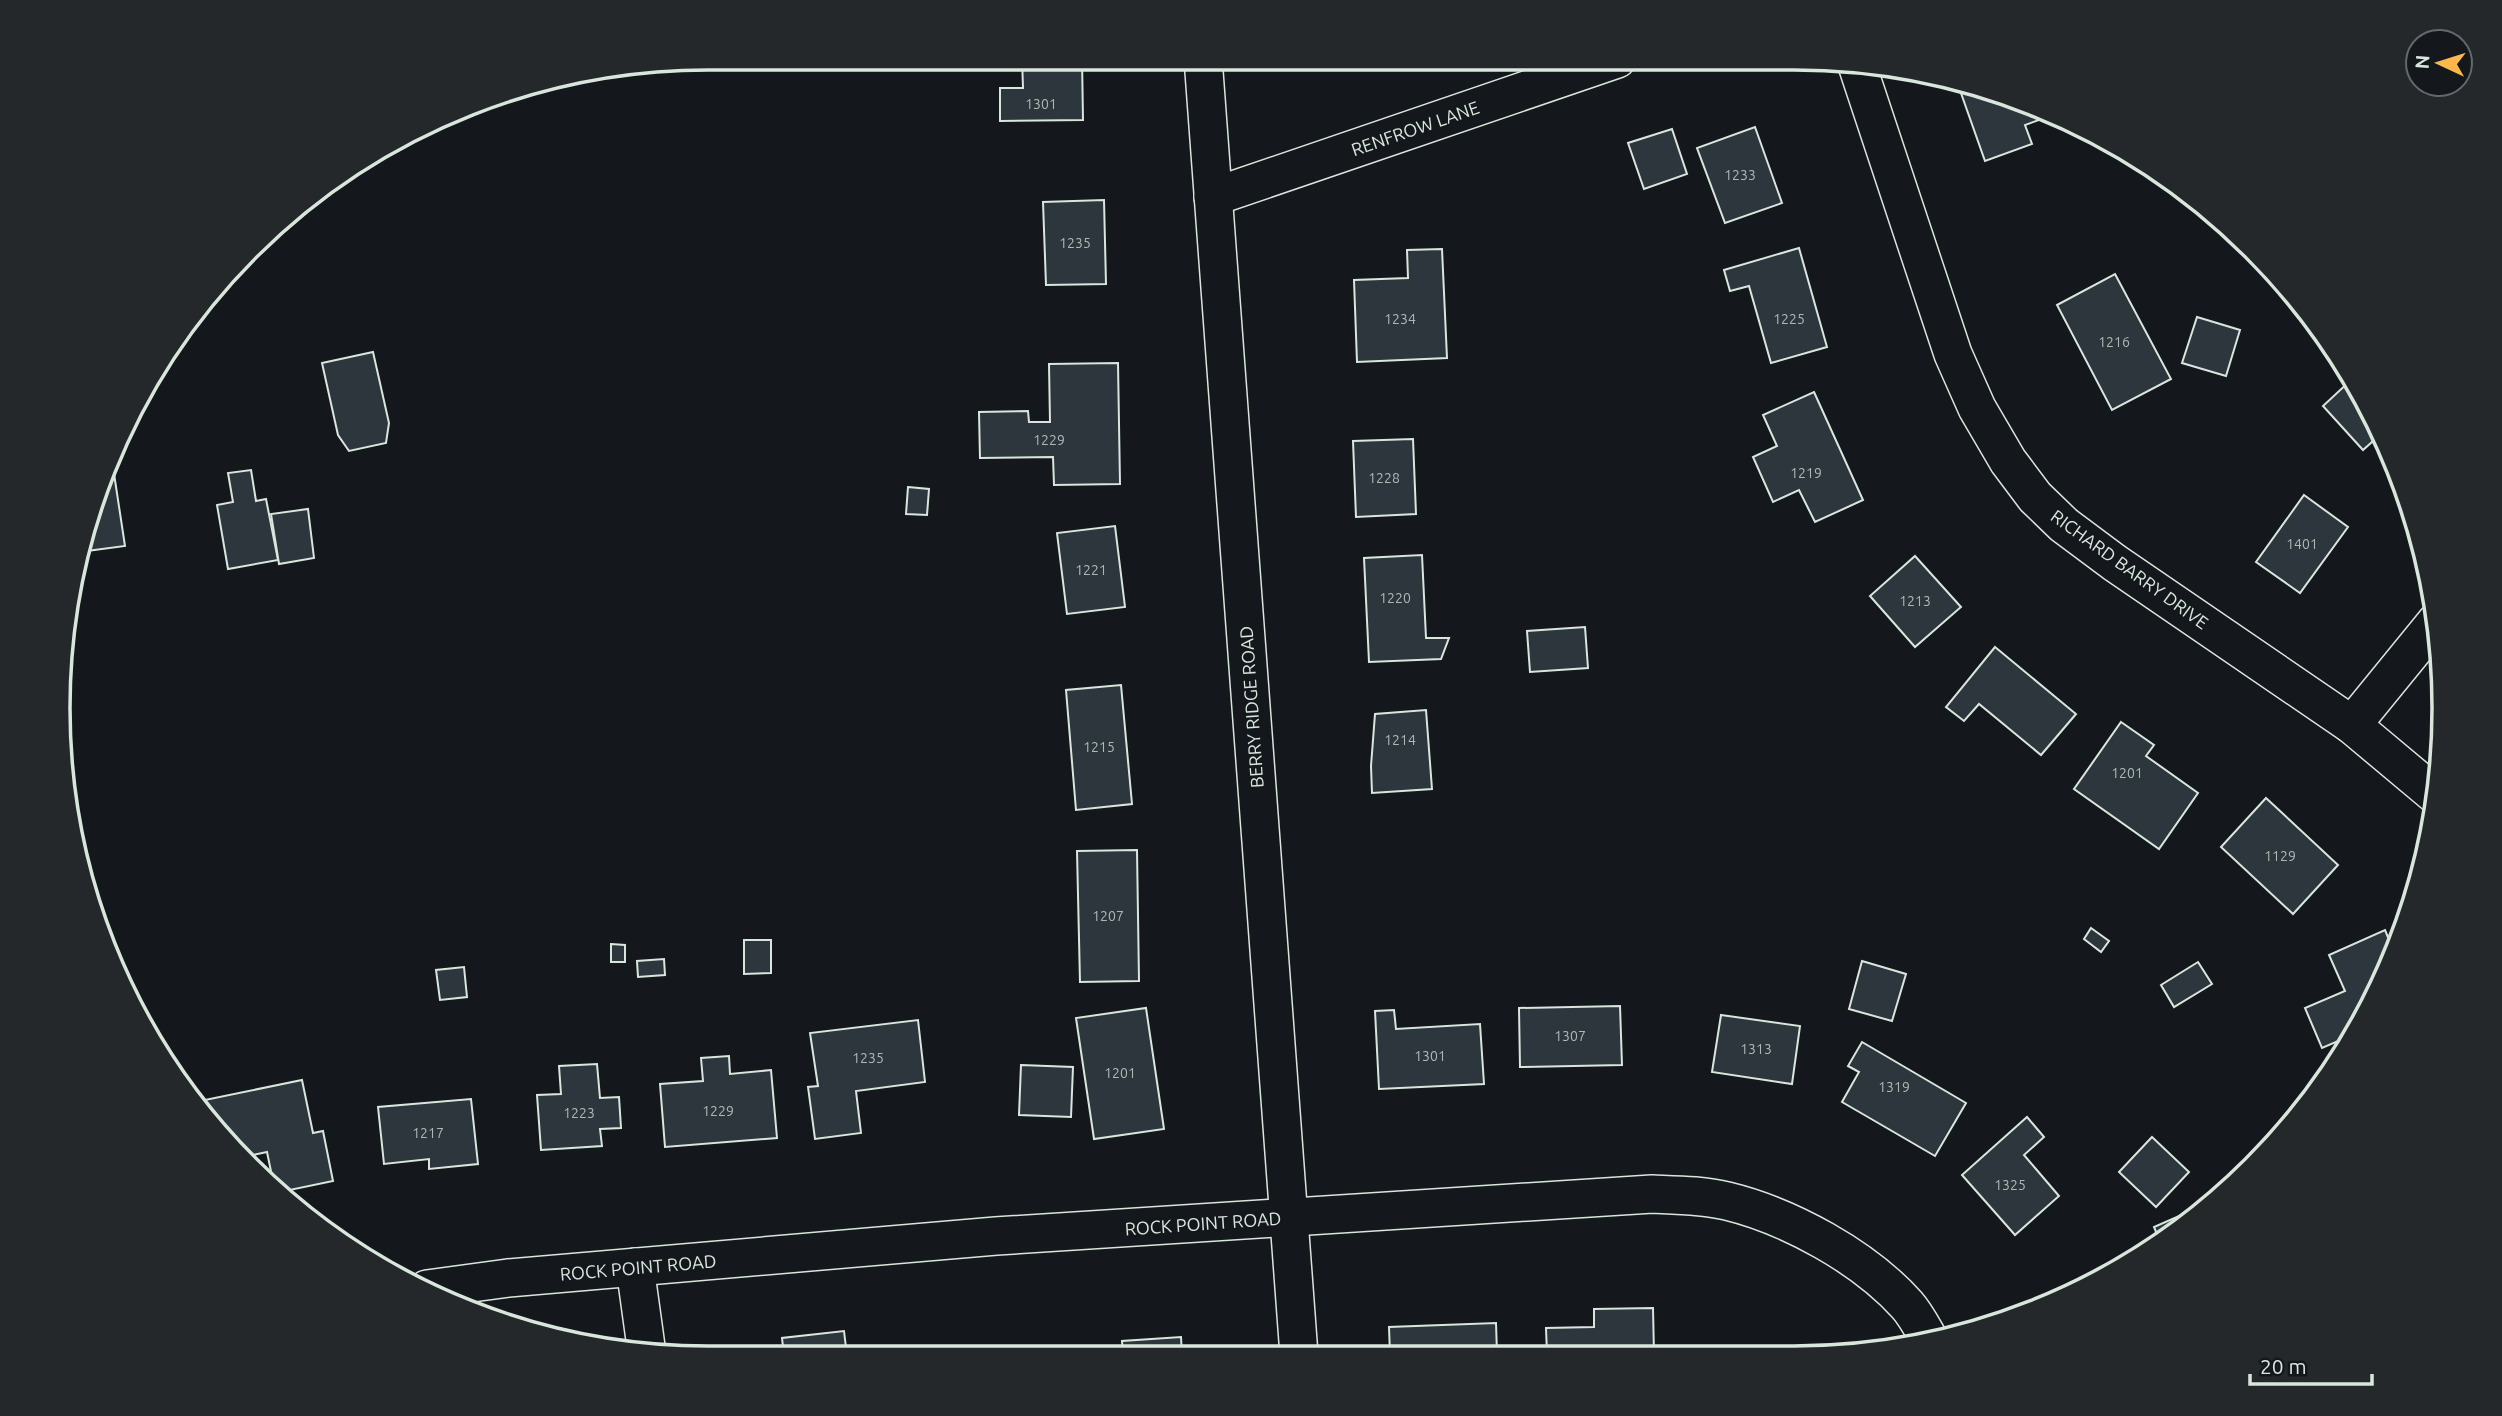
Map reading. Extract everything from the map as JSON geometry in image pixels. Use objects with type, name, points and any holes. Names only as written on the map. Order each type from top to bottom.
[{"type":"street","name":"BERRY RIDGE ROAD","points":[[1204,70],[1298,1346]]},
{"type":"street","name":"RENFROW LANE","points":[[1213,197],[1585,70]]},
{"type":"street","name":"RICHARD BARRY DRIVE","points":[[1860,73],[1953,354],[1977,408],[2035,497],[2074,533],[2115,563],[2352,725],[2427,788]]},
{"type":"street","points":[[2352,725],[2428,632]]},
{"type":"street","name":"ROCK POINT ROAD","points":[[442,1287],[508,1278],[982,1238],[1652,1194],[1688,1195],[1727,1201],[1773,1215],[1849,1255],[1882,1279],[1909,1307],[1925,1332]]},
{"type":"street","points":[[635,1267],[645,1343]]},
{"type":"building","points":[[1022,70],[1082,70],[1083,120],[1000,121],[1000,88],[1023,88]]},
{"type":"building","points":[[1961,93],[2040,120],[2025,125],[2032,144],[1985,161]]},
{"type":"building","points":[[1755,127],[1782,203],[1725,223],[1697,148]]},
{"type":"building","points":[[1672,129],[1687,174],[1644,189],[1628,143]]},
{"type":"building","points":[[1104,200],[1106,284],[1046,285],[1043,202]]},
{"type":"building","points":[[1799,248],[1827,347],[1771,363],[1749,286],[1730,291],[1724,270]]},
{"type":"building","points":[[1442,249],[1447,358],[1357,362],[1354,280],[1408,278],[1407,250]]},
{"type":"building","points":[[2115,274],[2171,379],[2112,410],[2057,305]]},
{"type":"building","points":[[2197,317],[2240,330],[2226,376],[2182,363]]},
{"type":"building","points":[[373,352],[389,423],[386,443],[349,451],[338,435],[322,363]]},
{"type":"building","points":[[1118,363],[1120,484],[1054,485],[1053,457],[980,458],[979,412],[1028,411],[1029,422],[1050,422],[1049,364]]},
{"type":"building","points":[[2345,386],[2373,441],[2363,450],[2323,406]]},
{"type":"building","points":[[1814,392],[1863,500],[1815,522],[1799,490],[1773,502],[1753,457],[1777,446],[1763,415]]},
{"type":"building","points":[[1413,439],[1416,514],[1356,517],[1353,441]]},
{"type":"building","points":[[251,470],[256,501],[266,499],[278,560],[228,569],[217,505],[233,502],[228,473]]},
{"type":"building","points":[[114,476],[125,546],[90,551]]},
{"type":"building","points":[[908,487],[929,489],[927,515],[906,514]]},
{"type":"building","points":[[2304,495],[2348,527],[2300,593],[2256,562]]},
{"type":"building","points":[[308,509],[314,558],[279,564],[271,514]]},
{"type":"building","points":[[1115,526],[1125,607],[1067,614],[1057,533]]},
{"type":"building","points":[[1422,555],[1426,638],[1449,638],[1441,659],[1369,662],[1364,558]]},
{"type":"building","points":[[1915,556],[1961,607],[1915,647],[1870,596]]},
{"type":"building","points":[[1585,627],[1588,668],[1530,672],[1527,631]]},
{"type":"building","points":[[1995,647],[2076,714],[2041,755],[1979,704],[1964,721],[1946,707]]},
{"type":"building","points":[[1121,685],[1132,804],[1076,810],[1066,690]]},
{"type":"building","points":[[1426,710],[1432,789],[1372,793],[1375,714]]},
{"type":"building","points":[[2121,722],[2154,745],[2146,756],[2198,793],[2159,849],[2074,789]]},
{"type":"building","points":[[2266,798],[2338,865],[2293,914],[2221,847]]},
{"type":"building","points":[[1137,850],[1139,981],[1080,982],[1077,851]]},
{"type":"building","points":[[2091,928],[2109,941],[2101,952],[2084,939]]},
{"type":"building","points":[[2385,930],[2388,938],[2347,1027],[2338,1041],[2322,1048],[2305,1008],[2345,991],[2329,955]]},
{"type":"building","points":[[744,940],[771,940],[771,973],[744,974]]},
{"type":"building","points":[[611,944],[625,945],[625,962],[611,962]]},
{"type":"building","points":[[664,959],[665,975],[638,977],[637,961]]},
{"type":"building","points":[[1862,961],[1906,974],[1892,1021],[1849,1009]]},
{"type":"building","points":[[2198,962],[2212,984],[2174,1007],[2161,985]]},
{"type":"building","points":[[464,967],[467,997],[440,1000],[436,970]]},
{"type":"building","points":[[1620,1006],[1622,1065],[1520,1067],[1519,1008]]},
{"type":"building","points":[[1146,1008],[1164,1129],[1094,1139],[1076,1018]]},
{"type":"building","points":[[1394,1010],[1396,1029],[1480,1024],[1484,1084],[1379,1089],[1375,1011]]},
{"type":"building","points":[[1721,1015],[1800,1026],[1792,1084],[1712,1072]]},
{"type":"building","points":[[918,1020],[925,1082],[856,1091],[861,1133],[815,1139],[808,1087],[818,1086],[810,1033]]},
{"type":"building","points":[[1862,1042],[1966,1103],[1935,1156],[1842,1102],[1859,1072],[1848,1066]]},
{"type":"building","points":[[729,1056],[730,1074],[771,1070],[777,1138],[665,1147],[660,1084],[703,1081],[701,1058]]},
{"type":"building","points":[[597,1064],[600,1098],[619,1097],[621,1128],[600,1129],[602,1146],[541,1150],[537,1095],[561,1094],[559,1066]]},
{"type":"building","points":[[1021,1065],[1073,1067],[1071,1117],[1019,1115]]},
{"type":"building","points":[[302,1080],[313,1133],[323,1131],[333,1181],[290,1190],[271,1173],[267,1152],[253,1155],[205,1100]]},
{"type":"building","points":[[471,1099],[478,1164],[429,1169],[429,1159],[384,1164],[378,1107]]},
{"type":"building","points":[[2027,1117],[2044,1137],[2024,1155],[2059,1196],[2015,1235],[1962,1175]]},
{"type":"building","points":[[2152,1137],[2189,1172],[2156,1207],[2119,1172]]},
{"type":"building","points":[[2179,1216],[2156,1232],[2154,1227]]},
{"type":"building","points":[[1653,1308],[1654,1346],[1547,1346],[1546,1328],[1594,1327],[1594,1309]]},
{"type":"building","points":[[1496,1323],[1497,1346],[1390,1346],[1389,1327]]},
{"type":"building","points":[[844,1331],[846,1346],[783,1346],[782,1338]]},
{"type":"building","points":[[1181,1337],[1182,1346],[1122,1346],[1122,1341]]}]
